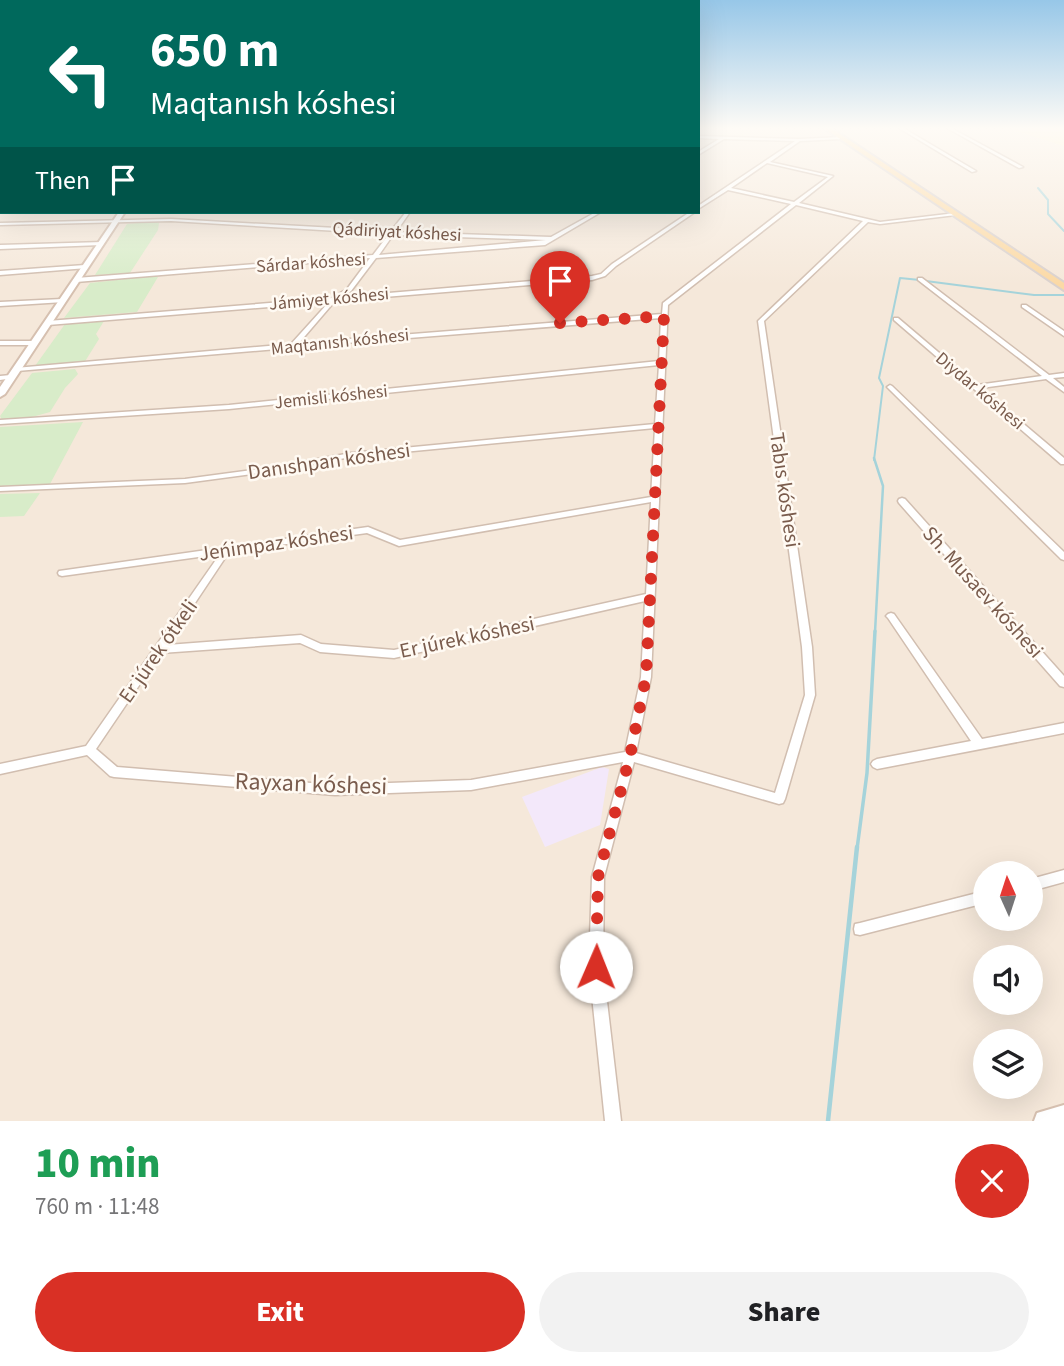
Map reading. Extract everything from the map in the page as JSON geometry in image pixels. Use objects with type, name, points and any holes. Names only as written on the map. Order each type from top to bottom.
[{"type":"main road","points":[[905,180],[1064,287]]},
{"type":"main road","points":[[0,394],[120,215]]},
{"type":"main road","points":[[1045,1121],[1064,1116]]},
{"type":"street","points":[[700,207],[741,180]]},
{"type":"street","points":[[613,1121],[596,967],[598,877],[630,756],[646,677],[665,304],[826,180]]},
{"type":"street","points":[[729,189],[890,223],[956,214]]},
{"type":"street","points":[[292,347],[334,299],[349,290],[406,214]]},
{"type":"street","points":[[552,239],[596,214]]},
{"type":"street","name":"Jámiyet kóshesi","points":[[48,323],[592,278],[608,272],[614,265],[690,214]]},
{"type":"street","name":"Qádiriyat kóshesi","points":[[0,224],[120,215],[391,233],[552,239]]},
{"type":"street","name":"Tabıs kóshesi","points":[[630,756],[779,799],[810,695],[807,647],[761,321],[866,220]]},
{"type":"street","name":"Sárdar kóshesi","points":[[76,280],[373,258],[545,243],[552,239]]},
{"type":"street","points":[[0,247],[102,243]]},
{"type":"street","points":[[0,273],[85,267]]},
{"type":"street","points":[[920,279],[1064,390]]},
{"type":"street","points":[[0,304],[62,301]]},
{"type":"street","points":[[1024,306],[1064,334]]},
{"type":"street","name":"Maqtanısh kóshesi","points":[[17,369],[292,347],[482,328],[664,316]]},
{"type":"street","name":"Diydar kóshesi","points":[[895,319],[1064,462]]},
{"type":"street","points":[[0,343],[34,343]]},
{"type":"street","name":"Jemisli kóshesi","points":[[0,422],[229,407],[661,362]]},
{"type":"street","points":[[976,387],[1064,374]]},
{"type":"street","points":[[0,378],[11,377]]},
{"type":"street","points":[[890,387],[1064,557]]},
{"type":"street","name":"Danıshpan kóshesi","points":[[0,489],[185,481],[351,455],[657,426]]},
{"type":"street","name":"Jeńimpaz kóshesi","points":[[62,573],[368,530],[399,543],[653,499]]},
{"type":"street","name":"Sh. Musaev kóshesi","points":[[902,501],[1064,683]]},
{"type":"street","name":"Er júrek ótkeli","points":[[89,750],[226,551]]},
{"type":"street","name":"Er júrek kóshesi","points":[[159,649],[301,639],[320,649],[394,654],[649,597]]},
{"type":"street","points":[[891,616],[980,745]]},
{"type":"street","points":[[877,764],[1064,728]]},
{"type":"street","points":[[0,769],[89,750]]},
{"type":"street","name":"Rayxan kóshesi","points":[[89,750],[114,772],[335,790],[471,785],[630,756]]},
{"type":"street","points":[[1043,882],[1064,876]]},
{"type":"street","points":[[860,929],[973,900]]},
{"type":"shaded area","points":[[700,180],[1064,180],[1064,1121],[0,1121],[0,214],[700,214]]},
{"type":"shaded area","points":[[602,767],[609,769],[600,825],[545,847],[522,797]]},
{"type":"green space","points":[[159,223],[158,230],[130,273],[95,275],[127,224]]},
{"type":"green space","points":[[158,277],[137,312],[64,318],[90,283]]},
{"type":"green space","points":[[104,321],[96,334],[99,339],[84,363],[35,366],[65,324]]},
{"type":"green space","points":[[75,369],[78,374],[65,388],[50,412],[25,419],[2,420],[0,416],[32,373]]},
{"type":"green space","points":[[83,422],[50,484],[0,486],[0,427]]},
{"type":"green space","points":[[40,493],[24,516],[0,517],[0,494]]},
{"type":"waterway","points":[[1038,188],[1048,200],[1048,214],[1064,231]]},
{"type":"waterway","points":[[874,459],[883,386],[879,378],[900,278],[920,280]]},
{"type":"waterway","points":[[926,281],[1034,295],[1064,295]]},
{"type":"waterway","points":[[874,459],[883,486],[875,632]]},
{"type":"waterway","points":[[857,849],[867,773],[875,631]]},
{"type":"waterway","points":[[828,1121],[857,847]]},
{"type":"route","points":[[560,323],[664,316],[646,677],[630,756],[598,877],[596,967]]}]
